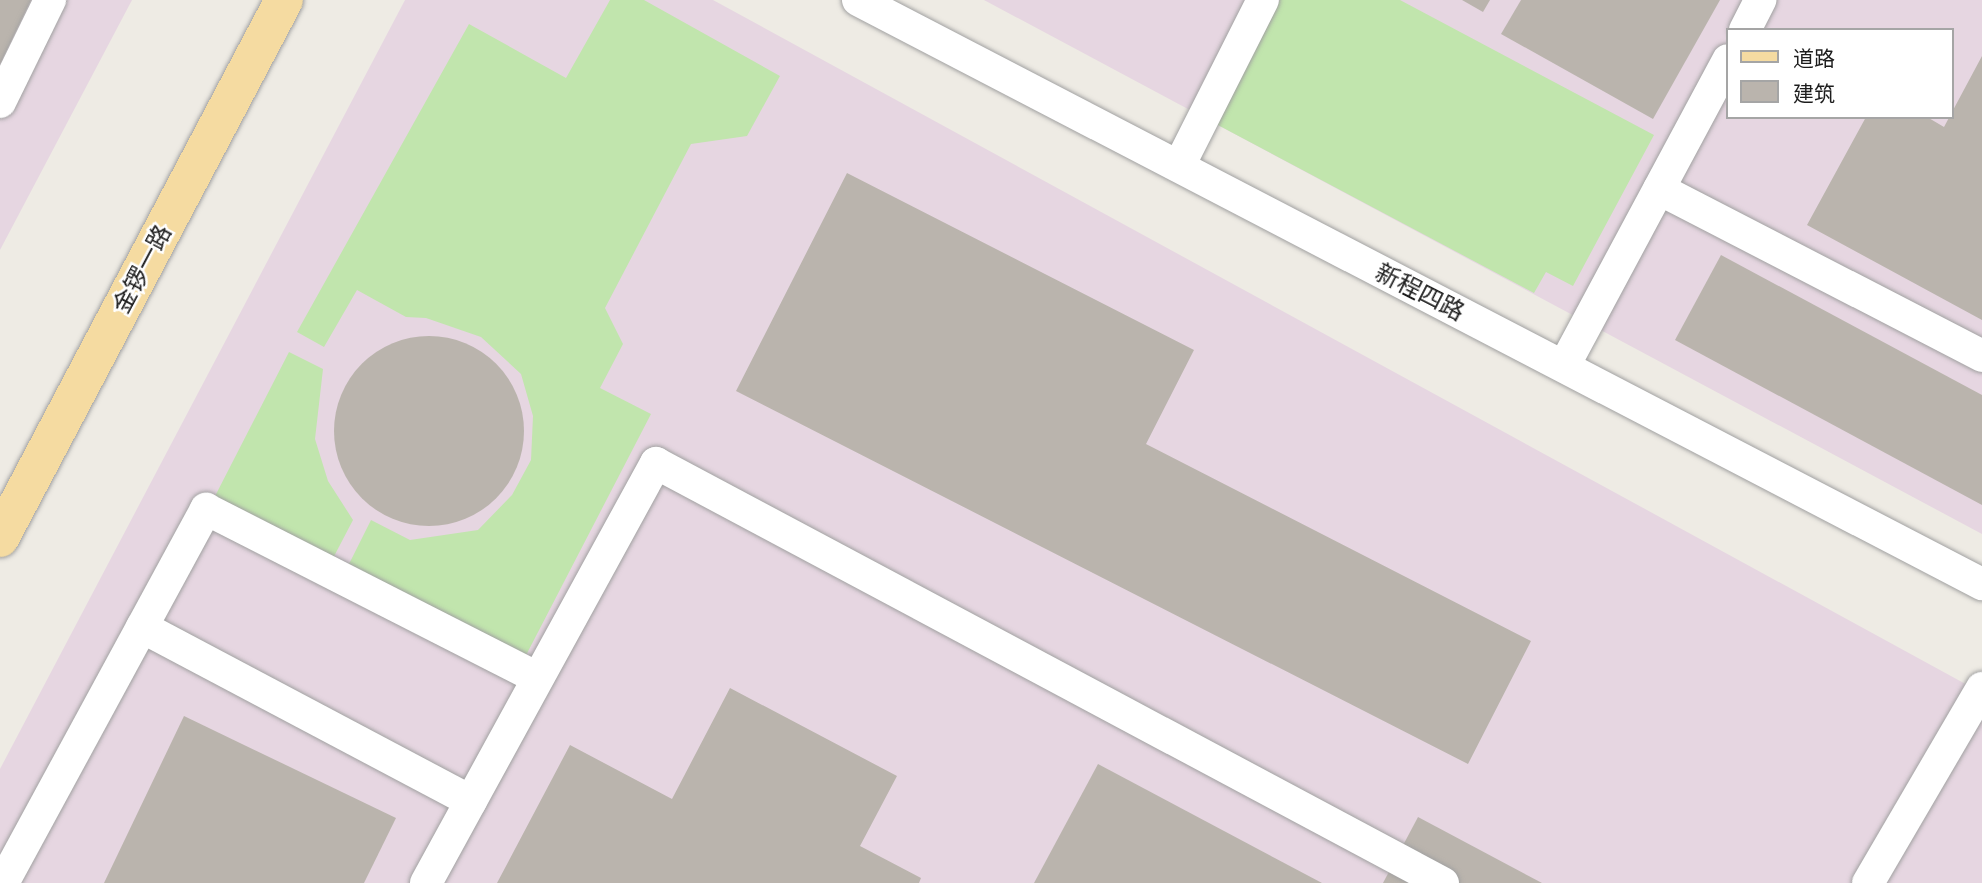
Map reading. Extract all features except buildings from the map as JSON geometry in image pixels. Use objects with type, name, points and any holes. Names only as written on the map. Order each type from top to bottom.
[{"type":"main road","name":"金锣一路","points":[[0,538],[284,0]]},
{"type":"street","points":[[0,102],[50,0]]},
{"type":"street","name":"新程四路","points":[[858,0],[1982,584]]},
{"type":"street","points":[[1178,166],[1264,0]]},
{"type":"street","points":[[1746,28],[1760,0]]},
{"type":"street","points":[[1564,366],[1727,62]]},
{"type":"street","points":[[1659,189],[1982,356]]},
{"type":"street","points":[[426,883],[536,677],[656,463],[1443,883]]},
{"type":"street","points":[[3,883],[206,509],[536,677]]},
{"type":"street","points":[[142,627],[471,801]]},
{"type":"street","points":[[1868,883],[1982,688]]},
{"type":"shaded area","points":[[0,0],[132,0],[0,250]]},
{"type":"shaded area","points":[[405,0],[713,0],[1982,693],[1982,883],[0,883],[0,769]]},
{"type":"shaded area","points":[[984,0],[1982,0],[1982,534]]},
{"type":"green space","points":[[610,0],[644,0],[780,76],[747,136],[691,144],[605,308],[623,344],[600,388],[651,414],[522,663],[345,572],[371,520],[410,540],[478,530],[512,495],[531,460],[533,416],[521,374],[481,337],[426,318],[406,317],[357,290],[324,347],[297,332],[469,24],[566,78]]},
{"type":"green space","points":[[1280,0],[1400,0],[1654,135],[1573,286],[1546,272],[1534,293],[1214,123]]},
{"type":"green space","points":[[289,352],[323,369],[315,439],[328,481],[353,520],[330,564],[212,502]]}]
